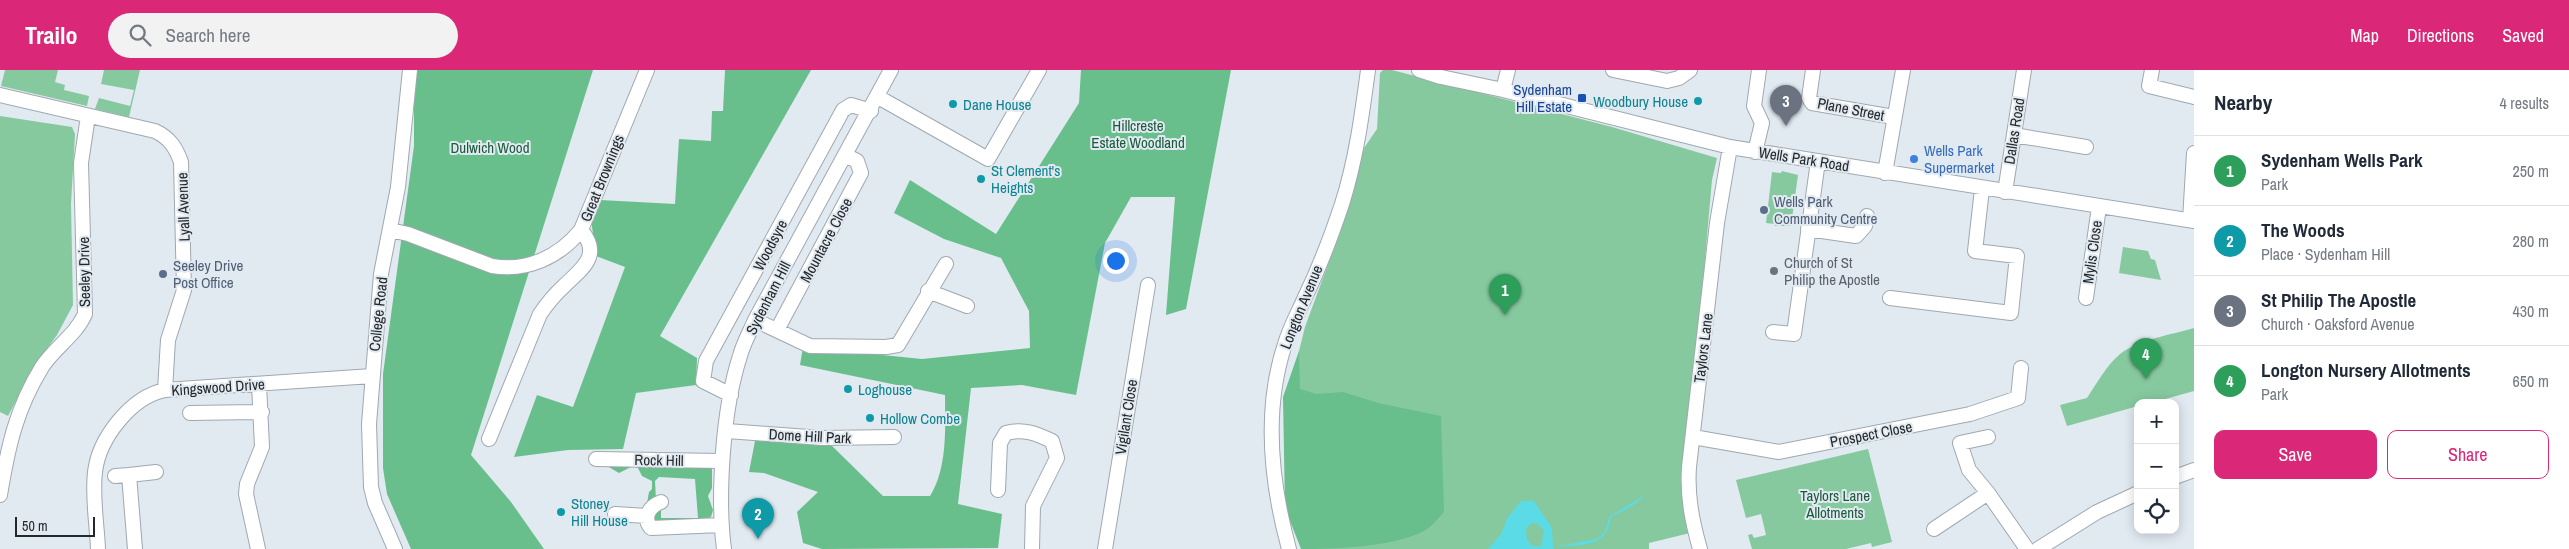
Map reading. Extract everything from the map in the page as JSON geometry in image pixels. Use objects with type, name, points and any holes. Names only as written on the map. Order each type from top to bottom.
[{"type":"street","name":"College Road","points":[[389,547],[371,487],[369,424],[380,284],[404,140],[410,70]]},
{"type":"street","name":"Great Brownings","points":[[390,230],[408,234],[492,266],[505,268],[546,260],[566,248],[581,230],[646,70]]},
{"type":"street","name":"Sydenham Hill","points":[[724,549],[721,525],[722,461],[730,395],[740,355],[755,320],[871,111],[891,70]]},
{"type":"street","points":[[878,97],[988,159],[1039,70]]},
{"type":"street","name":"Longton Avenue","points":[[1289,549],[1280,517],[1275,488],[1272,426],[1274,386],[1284,344],[1333,230],[1344,197],[1355,154],[1368,70]]},
{"type":"street","name":"Wells Park Road","points":[[1419,70],[1441,77],[1503,90],[1755,152],[2192,221]]},
{"type":"street","points":[[1503,90],[1508,70]]},
{"type":"street","points":[[1613,70],[1668,81],[1679,78],[1690,70]]},
{"type":"street","points":[[1755,152],[1762,123],[1754,106],[1759,70]]},
{"type":"street","name":"Plane Street","points":[[1813,70],[1809,98],[1812,103],[1894,117]]},
{"type":"street","points":[[1885,173],[1903,70]]},
{"type":"street","name":"Dallas Road","points":[[2004,192],[2024,70]]},
{"type":"street","points":[[2152,70],[2149,86],[2194,97]]},
{"type":"street","name":"Lyall Avenue","points":[[0,95],[155,131],[165,136],[177,151],[181,162],[184,290],[168,340],[165,390]]},
{"type":"street","name":"Woodsyre","points":[[730,395],[703,381],[706,362],[843,110],[851,105],[871,111]]},
{"type":"street","name":"Seeley Drive","points":[[0,494],[8,444],[19,410],[42,367],[75,330],[85,314],[81,163],[88,116]]},
{"type":"street","points":[[2014,135],[2086,147]]},
{"type":"street","name":"Taylors Lane","points":[[1700,549],[1687,494],[1717,223],[1730,147]]},
{"type":"street","points":[[2192,221],[2194,153]]},
{"type":"street","name":"Mountacre Close","points":[[777,330],[861,173],[857,161],[845,155]]},
{"type":"street","points":[[1772,332],[1794,334],[1818,161]]},
{"type":"street","points":[[1890,298],[2011,313],[2017,256],[1975,250],[1982,189]]},
{"type":"street","name":"Mylis Close","points":[[2086,298],[2099,207]]},
{"type":"street","points":[[1808,229],[1856,236],[1865,226],[1867,216]]},
{"type":"street","points":[[489,439],[540,314],[551,299],[583,269],[589,259],[591,248],[588,238],[581,230]]},
{"type":"street","points":[[755,320],[810,346],[886,347],[898,344],[928,291],[946,264]]},
{"type":"street","name":"Vigilant Close","points":[[1105,549],[1148,285]]},
{"type":"street","points":[[928,291],[967,306]]},
{"type":"street","name":"Prospect Close","points":[[1692,437],[1779,452],[1961,416],[2018,398],[2021,368]]},
{"type":"street","name":"Kingswood Drive","points":[[98,549],[94,482],[98,458],[126,413],[144,400],[165,390],[372,376]]},
{"type":"street","points":[[258,549],[253,534],[246,494],[247,484],[262,447],[262,412],[259,384]]},
{"type":"street","points":[[190,412],[262,412]]},
{"type":"street","name":"Dome Hill Park","points":[[727,430],[822,438],[894,437]]},
{"type":"street","points":[[998,490],[1000,443],[1006,433],[1016,430],[1034,433],[1052,441],[1057,458],[1033,506],[1032,549]]},
{"type":"street","points":[[1988,437],[1960,443],[1969,470],[1988,493],[2026,549]]},
{"type":"street","name":"Rock Hill","points":[[596,459],[722,461]]},
{"type":"street","points":[[2179,476],[2194,470]]},
{"type":"street","points":[[135,549],[122,476],[156,472]]},
{"type":"street","points":[[1934,529],[1988,493]]},
{"type":"street","points":[[2038,549],[2096,512],[2134,495]]},
{"type":"street","points":[[661,502],[651,507],[647,516],[649,525],[655,529],[721,525]]},
{"type":"street","points":[[614,514],[647,516]]},
{"type":"street","points":[[247,549],[253,534]]},
{"type":"green space","points":[[5,70],[58,70],[55,82],[65,85],[64,90],[89,96],[87,106],[1,86]]},
{"type":"green space","points":[[104,70],[140,70],[129,117],[95,109],[99,98],[130,106],[134,90],[101,84]]},
{"type":"green space","name":"Dulwich Wood","points":[[414,70],[593,70],[471,455],[511,502],[544,549],[411,549],[387,494],[383,468],[383,374],[414,146]]},
{"type":"green space","points":[[725,70],[811,70],[660,336],[697,358],[696,385],[636,393],[623,449],[568,450],[514,457],[537,395],[573,407],[625,267],[596,256],[591,219],[600,200],[675,204],[679,139],[711,141],[712,111],[723,111]]},
{"type":"green space","name":"Hillcreste Estate Woodland","points":[[1081,70],[1231,70],[1186,309],[1166,315],[1175,197],[1131,197],[1105,243],[1076,395],[1022,385],[971,388],[958,504],[1002,514],[998,548],[822,549],[803,543],[797,512],[818,492],[764,473],[749,472],[756,436],[828,442],[883,496],[930,496],[936,485],[943,460],[945,395],[800,365],[803,347],[922,359],[1030,348],[1029,311],[1001,258],[944,239],[894,213],[910,180],[996,234],[1079,103]]},
{"type":"green space","points":[[1383,70],[1392,70],[1612,127],[1717,158],[1712,180],[1698,340],[1683,460],[1685,509],[1690,533],[1649,543],[1649,549],[1303,549],[1298,355],[1305,327],[1345,218],[1364,148],[1377,129],[1380,73]]},
{"type":"green space","points":[[0,116],[72,127],[75,134],[71,204],[73,305],[57,335],[35,365],[8,416],[0,412]]},
{"type":"green space","points":[[1782,171],[1798,175],[1791,226],[1775,226],[1775,224],[1766,223],[1772,172],[1781,173]]},
{"type":"green space","points":[[2123,247],[2148,251],[2151,259],[2155,260],[2161,280],[2119,273]]},
{"type":"green space","points":[[2194,328],[2194,391],[2165,399],[2134,399],[2134,407],[2067,426],[2060,405],[2087,398],[2106,369],[2120,354],[2146,341]]},
{"type":"green space","points":[[1299,351],[1300,389],[1316,394],[1343,392],[1378,403],[1441,416],[1444,512],[1427,529],[1397,541],[1381,544],[1347,548],[1301,549],[1285,508],[1283,397]]},
{"type":"green space","name":"Taylors Lane Allotments","points":[[1868,449],[1892,542],[1872,547],[1871,543],[1846,549],[1752,549],[1748,535],[1752,534],[1754,538],[1766,535],[1761,514],[1746,518],[1736,480]]},
{"type":"green space","points":[[620,454],[653,460],[658,462],[658,466],[683,468],[686,464],[712,464],[712,488],[708,496],[713,510],[711,517],[704,520],[655,523],[651,516],[659,507],[661,507],[661,518],[698,518],[695,479],[659,477],[655,481],[656,500],[647,503],[649,492],[652,489],[652,481],[642,476],[638,468],[633,466],[619,473],[607,466],[608,456]]},
{"type":"water","points":[[1644,494],[1634,504],[1612,516],[1605,533],[1596,541],[1553,547],[1597,539],[1604,533],[1610,516]]},
{"type":"water","points":[[1521,501],[1534,501],[1552,528],[1554,549],[1488,549],[1501,534],[1508,517]],"holes":[[[1531,523],[1538,524],[1544,531],[1541,546],[1532,546],[1527,539],[1526,529]]]},
{"type":"place","name":"Sydenham Hill Estate","points":[[1582,98]]},
{"type":"place","name":"Woodbury House","points":[[1698,101]]},
{"type":"place","name":"Dane House","points":[[953,104]]},
{"type":"place","name":"St Philip The Apostle","points":[[1786,126]]},
{"type":"place","name":"Wells Park Supermarket","points":[[1914,159]]},
{"type":"place","name":"St Clement's Heights","points":[[981,179]]},
{"type":"place","name":"Wells Park Community Centre","points":[[1764,210]]},
{"type":"place","name":"Church of St Philip the Apostle","points":[[1774,271]]},
{"type":"place","name":"Seeley Drive Post Office","points":[[163,274]]},
{"type":"place","name":"Sydenham Wells Park","points":[[1505,315]]},
{"type":"place","name":"Longton Nursery Allotments","points":[[2146,379]]},
{"type":"place","name":"Loghouse","points":[[848,389]]},
{"type":"place","name":"Hollow Combe","points":[[870,418]]},
{"type":"place","name":"Stoney Hill House","points":[[561,512]]},
{"type":"place","name":"The Woods","points":[[758,539]]}]
